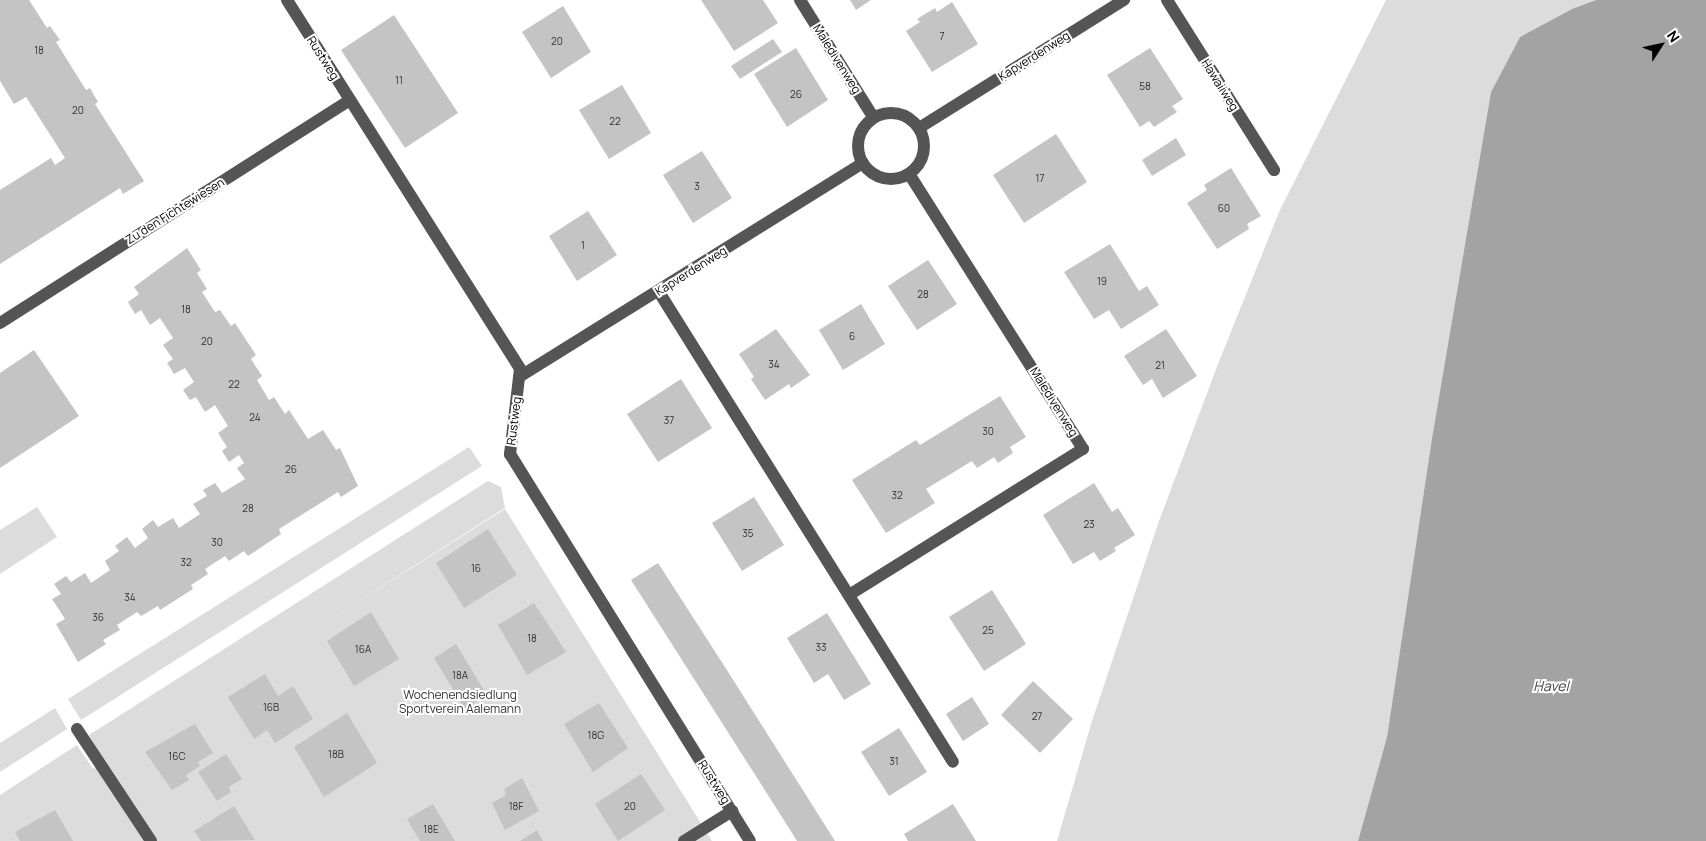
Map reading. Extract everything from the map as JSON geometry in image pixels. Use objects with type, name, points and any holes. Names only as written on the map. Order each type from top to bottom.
[{"type":"street","name":"Rustweg","points":[[286,0],[520,369],[510,454],[750,841]]},
{"type":"street","name":"Maledivenweg","points":[[800,0],[873,117]]},
{"type":"street","name":"Kapverdenweg","points":[[919,128],[1124,0]]},
{"type":"street","name":"Hawaiiweg","points":[[1167,0],[1274,170]]},
{"type":"street","name":"Zu den Fichtewiesen","points":[[0,323],[350,100]]},
{"type":"street","points":[[886,113],[898,113],[910,118],[919,128],[924,140],[924,153],[918,165],[909,174],[897,179],[884,178],[872,173],[863,163],[858,151],[858,138],[864,126],[873,117],[886,113]]},
{"type":"street","name":"Kapverdenweg","points":[[519,377],[659,292],[863,163]]},
{"type":"street","name":"Maledivenweg","points":[[849,595],[1083,449],[909,174]]},
{"type":"street","points":[[659,292],[954,762]]},
{"type":"street","points":[[77,729],[150,841]]},
{"type":"street","points":[[684,841],[732,811]]},
{"type":"green space","points":[[1386,0],[1596,0],[1572,9],[1520,37],[1491,92],[1432,438],[1387,737],[1358,841],[1057,841],[1092,721],[1159,521],[1218,364],[1279,212]]},
{"type":"green space","points":[[469,447],[482,466],[81,720],[68,699]]},
{"type":"green space","name":"Wochenendsiedlung Sportverein Aalemann","points":[[488,481],[501,487],[505,508],[313,630],[505,509],[712,841],[0,841],[0,795],[77,745],[93,769],[104,762],[89,735]]},
{"type":"green space","points":[[37,507],[57,537],[0,574],[0,530]]},
{"type":"green space","points":[[55,708],[67,729],[0,772],[0,743]]},
{"type":"water","name":"Havel","points":[[1596,0],[1706,0],[1706,841],[1358,841],[1387,737],[1432,438],[1491,92],[1520,37],[1572,9]]},
{"type":"building","points":[[0,0],[29,0],[47,28],[50,26],[60,40],[56,42],[86,90],[90,88],[98,102],[95,104],[144,181],[123,194],[120,188],[0,264],[0,190],[51,158],[55,165],[65,158],[26,97],[14,104],[0,81]]},
{"type":"building","points":[[701,0],[763,0],[778,23],[734,51]]},
{"type":"building","points":[[850,0],[871,0],[856,10]]},
{"type":"building","points":[[952,2],[978,44],[932,72],[906,31],[920,22],[917,19],[935,8],[937,12]]},
{"type":"building","points":[[563,6],[591,52],[551,78],[522,32]]},
{"type":"building","points":[[394,15],[458,113],[405,148],[341,50]]},
{"type":"building","points":[[773,39],[782,52],[740,79],[731,66]]},
{"type":"building","points":[[796,48],[828,100],[787,127],[754,74]]},
{"type":"building","points":[[1150,48],[1183,99],[1172,106],[1177,112],[1154,127],[1149,121],[1140,127],[1107,75]]},
{"type":"building","points":[[622,85],[651,133],[609,159],[579,110]]},
{"type":"building","points":[[1056,134],[1087,182],[1024,223],[993,175]]},
{"type":"building","points":[[1176,138],[1186,155],[1152,176],[1142,160]]},
{"type":"building","points":[[702,151],[732,198],[693,223],[663,175]]},
{"type":"building","points":[[1231,168],[1261,216],[1247,224],[1249,229],[1217,249],[1187,203],[1207,190],[1204,185]]},
{"type":"building","points":[[588,211],[617,255],[577,281],[549,236]]},
{"type":"building","points":[[1110,244],[1139,291],[1147,286],[1159,305],[1121,329],[1109,310],[1094,319],[1064,272]]},
{"type":"building","points":[[187,248],[201,270],[197,273],[207,289],[202,292],[215,312],[220,310],[231,326],[235,323],[256,355],[251,359],[262,376],[257,380],[269,400],[274,397],[285,414],[289,410],[308,439],[323,430],[336,450],[340,448],[358,486],[341,497],[338,492],[279,529],[281,534],[248,556],[244,551],[229,561],[225,556],[205,569],[208,574],[191,585],[193,589],[160,610],[158,606],[141,616],[137,612],[117,625],[120,630],[103,640],[106,644],[78,662],[56,624],[65,619],[52,599],[61,594],[54,584],[66,576],[71,582],[85,573],[91,583],[110,570],[105,561],[119,551],[115,546],[127,537],[135,548],[148,538],[142,529],[153,520],[158,527],[173,518],[179,528],[200,514],[193,504],[207,496],[203,490],[215,483],[222,493],[245,479],[237,468],[244,463],[239,455],[229,462],[222,451],[227,447],[218,433],[228,426],[215,405],[205,412],[196,397],[190,400],[183,390],[194,382],[185,368],[174,374],[167,363],[173,359],[163,345],[173,338],[160,318],[150,325],[141,310],[135,314],[128,302],[139,294],[134,287]]},
{"type":"building","points":[[928,260],[957,304],[917,330],[888,286]]},
{"type":"building","points":[[861,304],[885,344],[843,370],[819,330]]},
{"type":"building","points":[[776,329],[810,375],[791,388],[789,384],[765,400],[751,379],[754,377],[739,354]]},
{"type":"building","points":[[1166,329],[1197,376],[1163,398],[1152,379],[1143,385],[1124,356]]},
{"type":"building","points":[[34,350],[79,416],[0,468],[0,373]]},
{"type":"building","points":[[681,379],[712,428],[658,462],[627,414]]},
{"type":"building","points":[[1000,396],[1026,437],[1010,447],[1013,453],[998,463],[994,457],[977,468],[972,461],[926,489],[935,503],[886,533],[852,480],[916,440],[920,445]]},
{"type":"building","points":[[1094,483],[1112,512],[1118,508],[1135,535],[1114,548],[1116,551],[1100,561],[1094,552],[1073,564],[1043,515]]},
{"type":"building","points":[[754,497],[784,545],[742,571],[712,523]]},
{"type":"building","points":[[488,529],[517,575],[464,608],[436,563]]},
{"type":"building","points":[[658,563],[835,841],[797,841],[631,580]]},
{"type":"building","points":[[992,590],[1026,644],[984,671],[949,617]]},
{"type":"building","points":[[534,603],[566,652],[527,675],[498,625]]},
{"type":"building","points":[[371,612],[399,659],[354,686],[327,641]]},
{"type":"building","points":[[827,613],[871,684],[844,700],[828,674],[814,683],[787,638]]},
{"type":"building","points":[[456,644],[487,695],[465,709],[434,658]]},
{"type":"building","points":[[265,674],[278,696],[293,686],[313,719],[275,743],[267,730],[254,739],[228,697]]},
{"type":"building","points":[[1033,681],[1073,719],[1040,753],[1001,715]]},
{"type":"building","points":[[972,697],[989,724],[963,741],[946,714]]},
{"type":"building","points":[[599,703],[628,748],[593,772],[564,724]]},
{"type":"building","points":[[347,713],[377,763],[324,797],[294,747]]},
{"type":"building","points":[[195,724],[213,753],[198,762],[200,766],[186,775],[189,780],[172,790],[145,752]]},
{"type":"building","points":[[899,728],[927,772],[889,796],[861,752]]},
{"type":"building","points":[[226,754],[242,779],[229,787],[231,792],[217,801],[198,772]]},
{"type":"building","points":[[641,774],[665,810],[618,841],[595,804]]},
{"type":"building","points":[[522,778],[539,811],[505,830],[492,803],[506,795],[504,789]]},
{"type":"building","points":[[433,804],[455,841],[420,841],[407,819]]},
{"type":"building","points":[[953,804],[976,841],[908,841],[904,834]]},
{"type":"building","points":[[234,806],[255,840],[201,841],[194,831]]},
{"type":"building","points":[[55,810],[73,841],[20,841],[15,832]]},
{"type":"building","points":[[537,830],[543,841],[520,841]]}]
